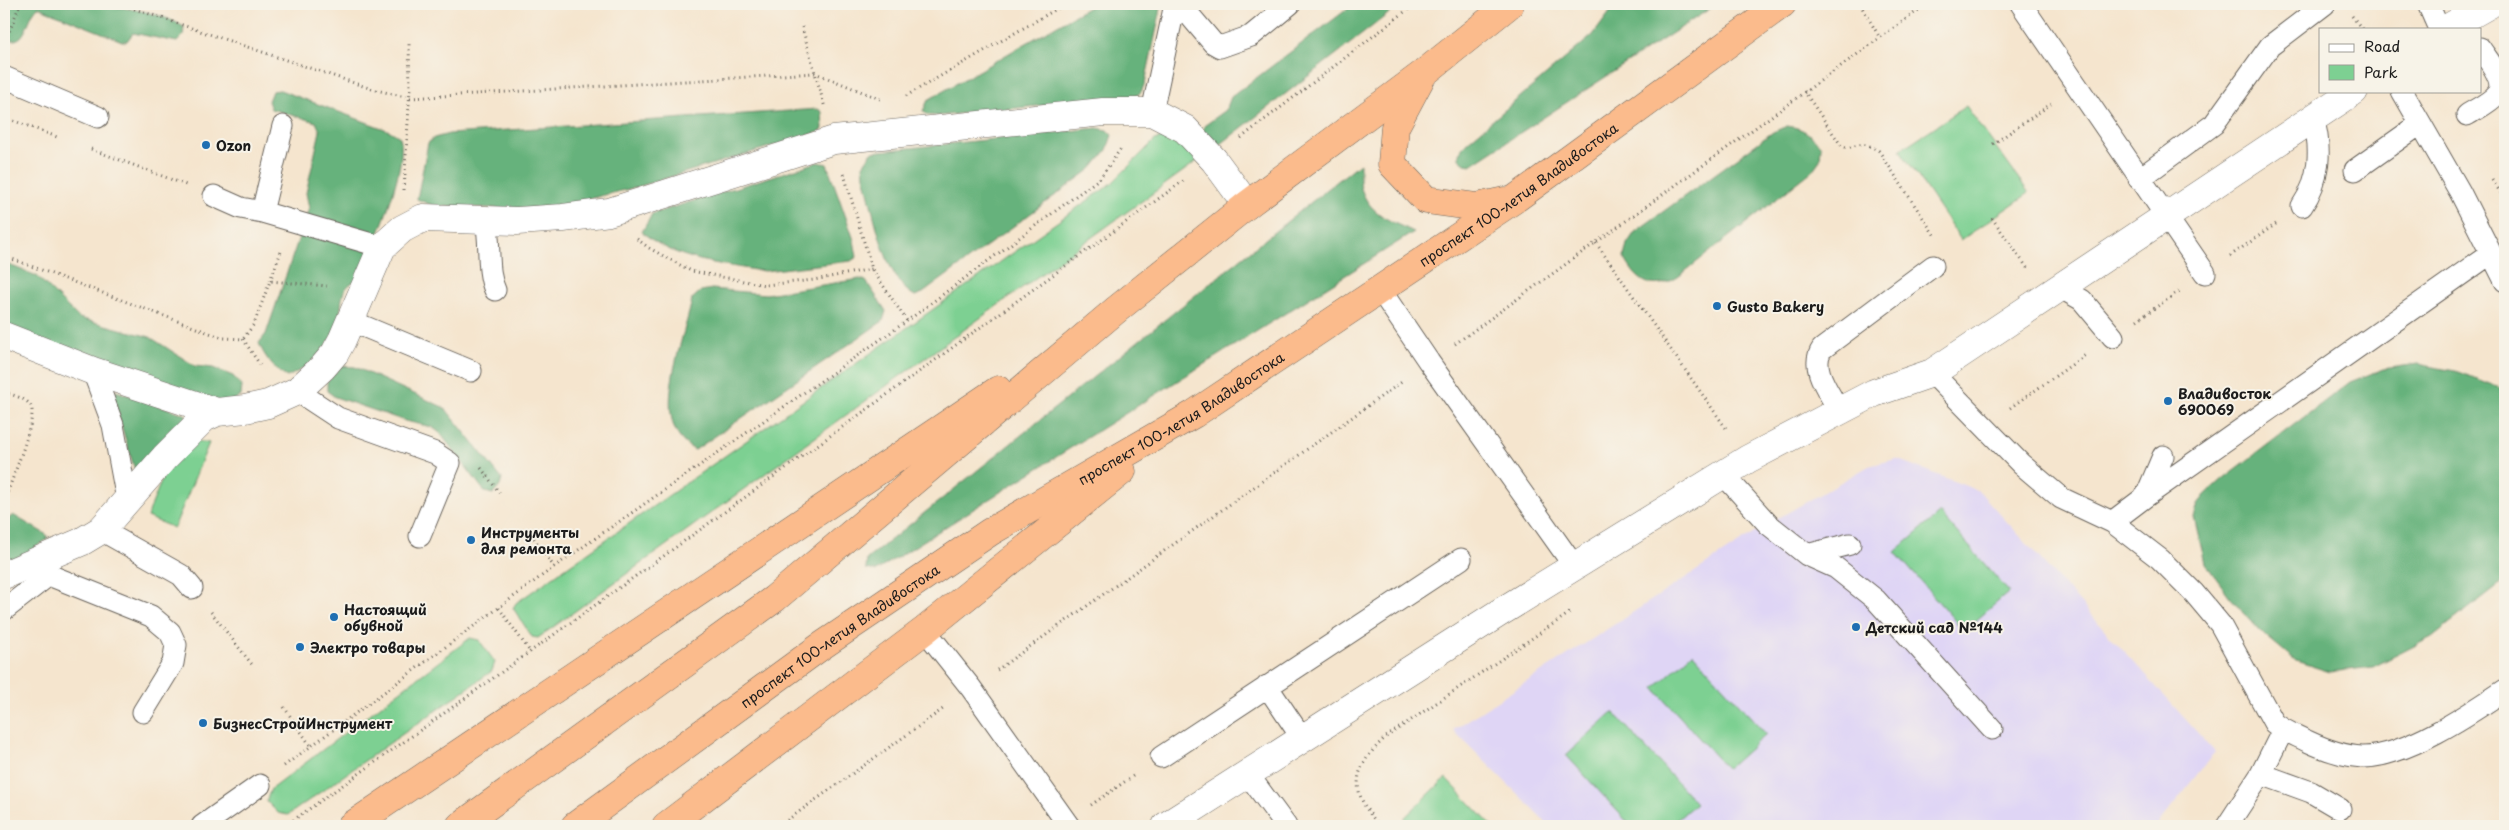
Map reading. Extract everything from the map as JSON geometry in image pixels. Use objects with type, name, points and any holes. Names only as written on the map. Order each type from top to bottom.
[{"type":"highway","points":[[460,826],[774,599],[1116,310],[1247,205],[1424,73],[1510,4]]},
{"type":"highway","name":"проспект 100-летия Владивостока","points":[[575,826],[820,647],[990,532],[1194,414],[1379,288],[1515,199],[1782,4]]},
{"type":"highway","points":[[1424,73],[1395,127],[1392,164],[1426,200],[1477,207],[1515,199]]},
{"type":"highway","points":[[351,826],[1116,310]]},
{"type":"highway","points":[[666,826],[925,630],[1194,414]]},
{"type":"street","points":[[2454,26],[2490,4]]},
{"type":"street","points":[[1166,826],[1302,738],[1722,474],[1874,393],[1932,373],[2167,218],[2352,92]]},
{"type":"street","points":[[4,576],[41,570],[101,530],[204,418],[217,412],[245,410],[268,404],[297,391],[335,353],[351,321],[382,247],[402,229],[423,218],[486,221],[563,218],[609,212],[834,140],[1103,112],[1146,112],[1185,129],[1214,160],[1247,205]]},
{"type":"street","points":[[4,336],[93,371],[217,412]]},
{"type":"lane","points":[[1146,112],[1175,4]]},
{"type":"lane","points":[[1180,4],[1213,43],[1220,47],[1251,36],[1290,4]]},
{"type":"lane","points":[[2021,4],[2205,273]]},
{"type":"lane","points":[[2140,179],[2214,124],[2270,46],[2325,4]]},
{"type":"lane","points":[[2428,4],[2454,26]]},
{"type":"lane","points":[[2467,115],[2497,94],[2499,87],[2498,76],[2482,51]]},
{"type":"lane","points":[[4,77],[98,117]]},
{"type":"lane","points":[[2403,92],[2469,208],[2505,282]]},
{"type":"lane","points":[[2302,206],[2315,181],[2318,164],[2317,131],[2313,118]]},
{"type":"lane","points":[[2355,170],[2420,124]]},
{"type":"lane","points":[[262,212],[282,126]]},
{"type":"lane","points":[[214,196],[241,208],[262,212],[382,247]]},
{"type":"lane","points":[[486,221],[490,236],[490,279],[495,290]]},
{"type":"lane","points":[[2112,522],[2145,496],[2490,254]]},
{"type":"lane","points":[[1839,411],[1817,367],[1818,356],[1822,349],[1933,266]]},
{"type":"lane","points":[[1379,288],[1429,362],[1574,566]]},
{"type":"lane","points":[[2061,288],[2082,300],[2097,315],[2113,337]]},
{"type":"lane","points":[[351,321],[471,371]]},
{"type":"lane","points":[[93,371],[113,425],[127,500]]},
{"type":"lane","points":[[1932,373],[1986,426],[2020,464],[2061,498],[2112,522],[2160,560],[2194,593],[2220,624],[2274,723],[2283,730],[2326,749],[2363,757],[2397,750],[2451,726],[2505,690]]},
{"type":"lane","points":[[297,391],[328,413],[436,453],[450,462],[420,536]]},
{"type":"lane","points":[[2145,496],[2163,456]]},
{"type":"lane","points":[[1722,474],[1768,524],[1807,555],[1836,568],[1876,600],[1992,729]]},
{"type":"lane","points":[[101,530],[181,574],[192,588]]},
{"type":"lane","points":[[1807,555],[1850,544]]},
{"type":"lane","points":[[1161,757],[1461,559]]},
{"type":"lane","points":[[4,610],[41,570],[151,616],[170,632],[176,645],[173,663],[143,712]]},
{"type":"lane","points":[[925,630],[970,688],[1067,824]]},
{"type":"lane","points":[[1267,686],[1302,738]]},
{"type":"lane","points":[[2226,826],[2261,774],[2283,730]]},
{"type":"lane","points":[[1247,773],[1286,826]]},
{"type":"lane","points":[[2261,774],[2311,792],[2340,809]]},
{"type":"lane","points":[[202,826],[260,784]]},
{"type":"path","points":[[4,46],[20,4]]},
{"type":"path","points":[[120,4],[372,89],[410,98],[815,74],[883,100]]},
{"type":"path","points":[[418,9],[420,4]]},
{"type":"path","points":[[898,98],[905,97],[1065,4]]},
{"type":"path","points":[[285,826],[531,652],[1214,160],[1415,4]]},
{"type":"path","points":[[1860,4],[1880,38]]},
{"type":"path","points":[[1429,362],[1596,244],[1804,91],[1927,4]]},
{"type":"path","points":[[2358,23],[2361,28]]},
{"type":"path","points":[[802,27],[815,74]]},
{"type":"path","points":[[402,229],[410,98],[409,43]]},
{"type":"path","points":[[1993,144],[2078,85]]},
{"type":"path","points":[[1804,91],[1841,145],[1847,148],[1866,143],[1879,151],[1944,249],[1943,260],[1933,266]]},
{"type":"path","points":[[284,707],[310,745],[554,567],[908,321],[1100,178],[1146,112]]},
{"type":"path","points":[[4,116],[59,137]]},
{"type":"path","points":[[834,140],[872,269],[908,321]]},
{"type":"path","points":[[86,148],[214,196]]},
{"type":"path","points":[[2501,193],[2505,191]]},
{"type":"path","points":[[609,212],[628,233],[649,248],[691,271],[765,285],[814,280],[872,269]]},
{"type":"path","points":[[2205,273],[2275,225]]},
{"type":"path","points":[[1596,244],[1748,459]]},
{"type":"path","points":[[4,256],[223,338],[237,340],[243,339],[250,332],[270,281],[363,289]]},
{"type":"path","points":[[1986,426],[2073,364]]},
{"type":"path","points":[[970,688],[1395,386]]},
{"type":"path","points":[[4,392],[24,399],[33,412],[28,433],[4,502]]},
{"type":"path","points":[[531,534],[554,567]]},
{"type":"path","points":[[192,588],[254,666]]},
{"type":"path","points":[[499,608],[531,652]]},
{"type":"path","points":[[1380,826],[1370,815],[1356,784],[1361,765],[1374,748],[1386,737],[1577,608]]},
{"type":"path","points":[[779,826],[943,709]]},
{"type":"path","points":[[1067,824],[1161,757]]},
{"type":"shaded area","name":"Детский сад №144","points":[[1896,459],[1979,491],[2215,752],[2156,826],[1550,826],[1453,730],[1768,524],[1869,466]]},
{"type":"green space","points":[[6,4],[99,5],[146,12],[166,18],[184,27],[183,36],[177,42],[133,33],[127,41],[122,41],[38,7],[22,36],[12,40],[4,38],[4,9]]},
{"type":"green space","points":[[1094,4],[1162,4],[1145,83],[1141,92],[1136,96],[937,116],[928,115],[923,111],[928,100]]},
{"type":"green space","points":[[1354,4],[1401,4],[1221,144],[1216,144],[1203,132],[1204,126],[1226,110],[1231,97]]},
{"type":"green space","points":[[1616,4],[1717,4],[1471,165],[1465,164],[1459,159],[1459,153],[1466,143],[1593,35]]},
{"type":"green space","points":[[280,90],[390,131],[400,137],[401,150],[395,187],[381,228],[361,278],[353,282],[344,291],[338,322],[330,340],[312,362],[287,377],[270,363],[259,343],[266,334],[309,208],[306,193],[320,131],[316,122],[271,109],[268,101],[272,91]]},
{"type":"green space","points":[[1966,106],[2029,193],[1961,240],[1900,150]]},
{"type":"green space","points":[[818,109],[822,112],[823,129],[819,132],[637,187],[564,205],[521,209],[434,206],[417,199],[428,143],[434,138],[449,134]]},
{"type":"green space","points":[[1787,126],[1806,132],[1821,146],[1820,160],[1812,171],[1678,277],[1669,282],[1653,284],[1640,279],[1634,273],[1624,257],[1627,244],[1635,232],[1773,132]]},
{"type":"green space","points":[[1097,128],[1107,130],[1112,135],[1107,150],[1091,169],[923,293],[915,296],[904,288],[895,275],[881,242],[864,176],[863,165],[872,152]]},
{"type":"green space","points":[[1169,136],[1183,140],[1197,157],[1196,162],[538,638],[532,637],[513,608],[516,603],[1111,184],[1155,140]]},
{"type":"green space","points":[[818,162],[827,164],[854,240],[857,257],[851,261],[765,271],[755,270],[696,259],[681,254],[668,249],[642,232],[652,214]]},
{"type":"green space","points":[[1360,163],[1361,188],[1371,206],[1384,217],[1414,232],[876,571],[866,569],[867,559]]},
{"type":"green space","points":[[4,263],[37,276],[79,318],[150,337],[195,366],[213,368],[233,376],[242,386],[241,396],[219,408],[4,329]]},
{"type":"green space","points":[[860,279],[866,281],[886,311],[883,321],[695,450],[680,438],[672,422],[670,402],[672,380],[692,299],[701,291],[712,289],[766,294]]},
{"type":"green space","points":[[2418,364],[2459,372],[2505,390],[2505,580],[2432,637],[2373,667],[2330,672],[2296,661],[2260,631],[2230,597],[2205,563],[2194,517],[2198,504],[2224,478],[2350,382],[2383,369]]},
{"type":"green space","points":[[341,366],[355,367],[445,408],[502,479],[500,486],[493,494],[485,492],[440,433],[432,427],[405,421],[335,397],[327,391],[327,382]]},
{"type":"green space","points":[[116,391],[185,414],[189,420],[142,470],[135,470],[113,399]]},
{"type":"green space","points":[[196,441],[209,443],[174,528],[147,517],[169,461]]},
{"type":"green space","points":[[1940,513],[2009,592],[1964,631],[1895,552]]},
{"type":"green space","points":[[13,515],[47,535],[47,540],[20,556],[9,559],[4,557],[8,519]]},
{"type":"green space","points":[[470,638],[479,640],[495,662],[492,671],[288,815],[278,813],[266,801],[271,789]]},
{"type":"green space","points":[[1693,653],[1766,734],[1727,769],[1654,688]]},
{"type":"green space","points":[[1613,712],[1696,803],[1670,826],[1631,826],[1566,755]]},
{"type":"green space","points":[[1446,778],[1492,826],[1411,826],[1404,818]]},
{"type":"place","name":"Ozon","points":[[206,145]]},
{"type":"place","name":"Gusto Bakery","points":[[1717,306]]},
{"type":"place","name":"Владивосток 690069","points":[[2168,401]]},
{"type":"place","name":"Инструменты для ремонта","points":[[471,540]]},
{"type":"place","name":"Настоящий обувной","points":[[334,617]]},
{"type":"place","name":"Детский сад №144","points":[[1856,627]]},
{"type":"place","name":"Электро товары","points":[[300,647]]},
{"type":"place","name":"БизнесСтройИнструмент","points":[[203,723]]}]
